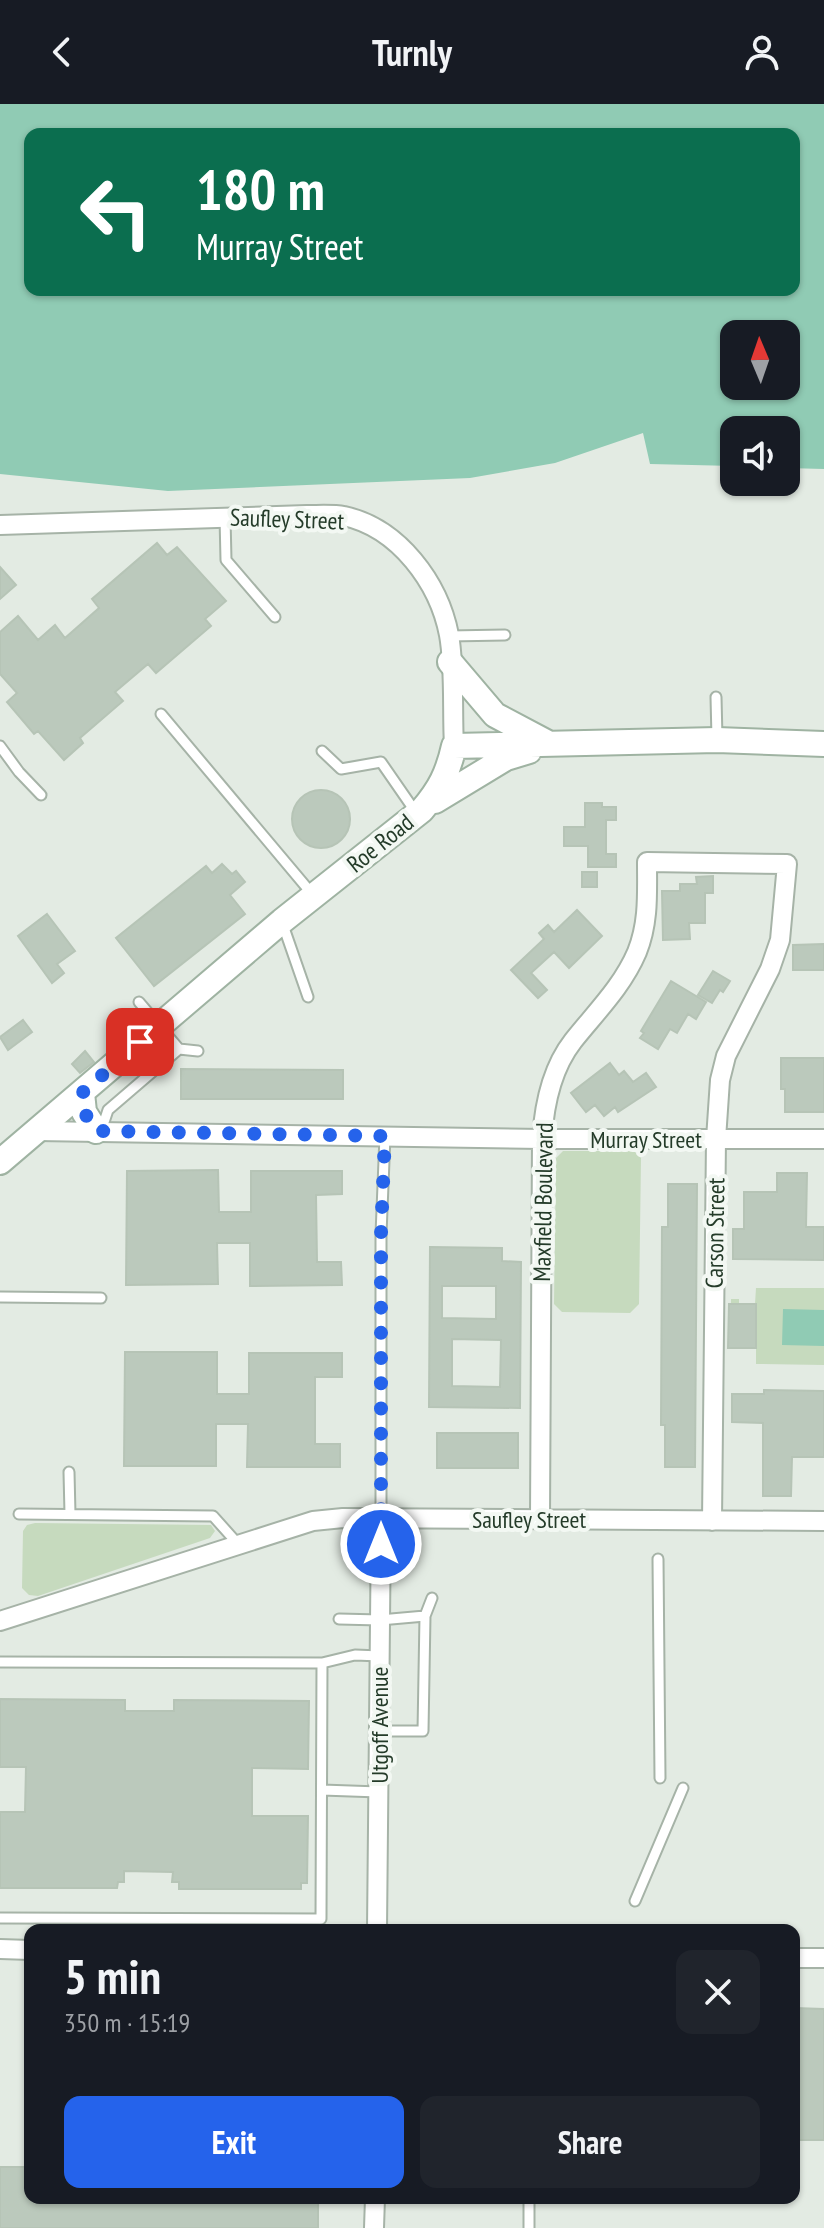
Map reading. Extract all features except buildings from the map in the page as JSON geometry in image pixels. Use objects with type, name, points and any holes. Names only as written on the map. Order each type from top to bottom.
[{"type":"street","name":"Saufley Street","points":[[0,525],[344,516],[378,531],[405,551],[436,594],[449,636],[454,746]]},
{"type":"street","points":[[450,662],[495,715],[550,744]]},
{"type":"street","points":[[454,746],[717,740],[824,744]]},
{"type":"street","points":[[419,812],[506,758],[550,744]]},
{"type":"street","name":"Roe Road","points":[[0,1162],[282,921],[419,812],[440,789],[454,746]]},
{"type":"street","name":"Maxfield Boulevard","points":[[540,1518],[542,1139],[549,1093],[571,1043],[601,1009],[636,953],[646,922],[647,862],[787,864]]},
{"type":"street","name":"Carson Street","points":[[712,1521],[716,1139],[720,1080],[726,1056],[770,969],[780,940],[787,864]]},
{"type":"street","points":[[82,1093],[84,1112],[99,1131]]},
{"type":"street","name":"Murray Street","points":[[37,1131],[542,1139],[824,1139]]},
{"type":"street","name":"Saufley Street","points":[[0,1621],[313,1521],[343,1518],[540,1518],[824,1521]]},
{"type":"street","name":"Utgoff Avenue","points":[[377,1924],[381,1519]]},
{"type":"street","points":[[0,1949],[24,1950]]},
{"type":"street","points":[[800,1958],[824,1958]]},
{"type":"street","points":[[374,2228],[375,2204]]},
{"type":"lane","points":[[225,517],[226,560],[275,617]]},
{"type":"lane","points":[[449,636],[505,635]]},
{"type":"lane","points":[[716,697],[717,740]]},
{"type":"lane","points":[[161,714],[314,896]]},
{"type":"lane","points":[[0,746],[41,795]]},
{"type":"lane","points":[[322,751],[341,769],[381,762],[419,812]]},
{"type":"lane","points":[[282,921],[308,997]]},
{"type":"lane","points":[[139,1002],[179,1049],[198,1051]]},
{"type":"lane","points":[[99,1131],[108,1110],[179,1049]]},
{"type":"lane","points":[[381,1519],[381,1234],[385,1136]]},
{"type":"lane","points":[[0,1297],[101,1298]]},
{"type":"lane","points":[[69,1472],[70,1514]]},
{"type":"lane","points":[[19,1514],[213,1516],[238,1544]]},
{"type":"lane","points":[[658,1559],[660,1778]]},
{"type":"lane","points":[[379,1731],[423,1731],[425,1616],[432,1598]]},
{"type":"lane","points":[[339,1619],[380,1620],[425,1616]]},
{"type":"lane","points":[[0,1662],[322,1663],[355,1655],[380,1656]]},
{"type":"lane","points":[[0,1918],[321,1919],[322,1663]]},
{"type":"lane","points":[[635,1901],[683,1788]]},
{"type":"lane","points":[[322,1790],[379,1792]]},
{"type":"lane","points":[[529,2204],[529,2228]]},
{"type":"shaded area","points":[[0,104],[824,104],[824,469],[800,468],[800,416],[720,416],[720,466],[650,464],[643,433],[555,463],[470,478],[168,491],[0,474]]},
{"type":"shaded area","points":[[563,1151],[634,1151],[641,1158],[639,1304],[630,1313],[562,1312],[554,1304],[556,1158]]},
{"type":"shaded area","points":[[756,1288],[824,1288],[824,1365],[756,1364],[756,1348],[729,1348],[731,1299],[739,1299],[739,1304],[755,1304]]},
{"type":"shaded area","points":[[783,1309],[824,1310],[824,1346],[782,1345]]},
{"type":"shaded area","points":[[27,1525],[211,1525],[215,1531],[210,1538],[38,1596],[29,1595],[22,1588],[23,1531]]},
{"type":"route","points":[[140,1042],[82,1093],[84,1112],[96,1131],[385,1136],[381,1234],[381,1544]]}]
